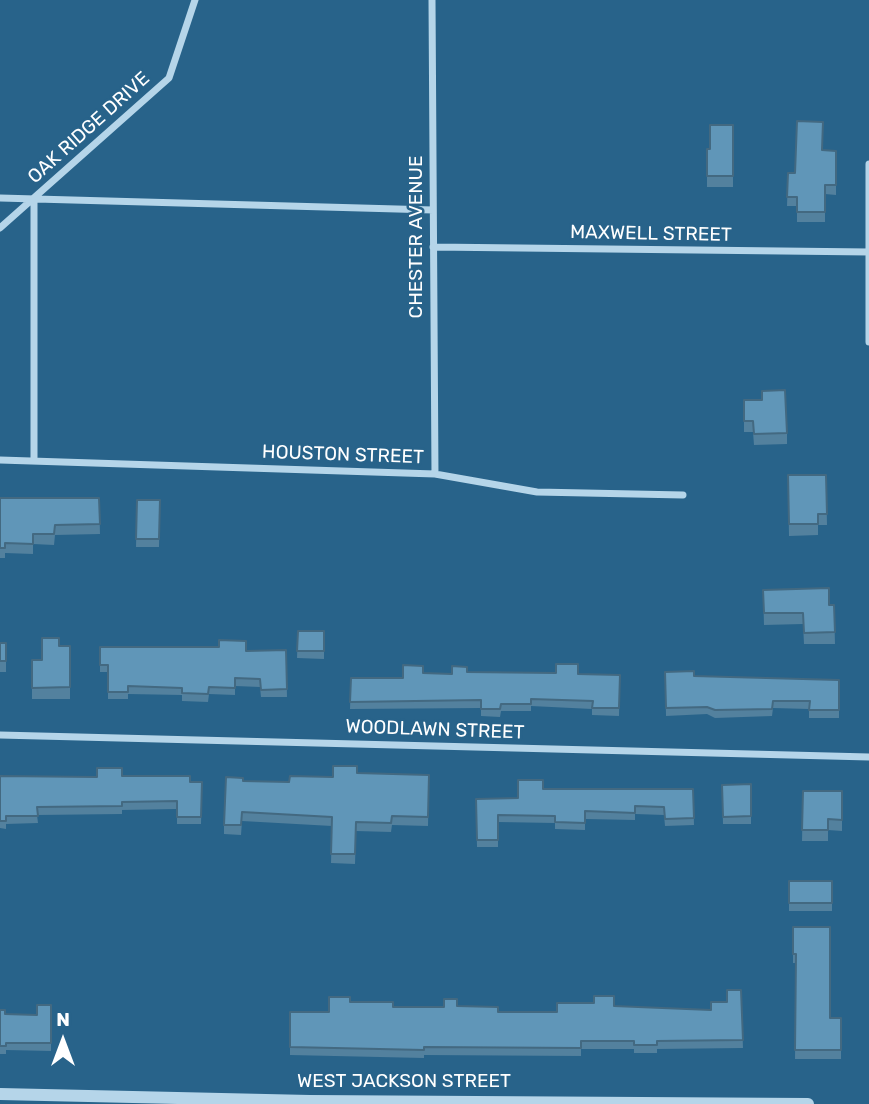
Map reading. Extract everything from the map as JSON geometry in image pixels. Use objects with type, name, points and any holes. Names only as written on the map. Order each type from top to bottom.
[{"type":"street","name":"OAK RIDGE DRIVE","points":[[0,228],[169,78],[195,0]]},
{"type":"street","name":"CHESTER AVENUE","points":[[432,0],[435,474]]},
{"type":"street","points":[[869,164],[869,342]]},
{"type":"street","points":[[0,198],[433,210]]},
{"type":"street","points":[[34,198],[34,461]]},
{"type":"street","name":"MAXWELL STREET","points":[[433,247],[868,252]]},
{"type":"street","name":"HOUSTON STREET","points":[[0,460],[435,474],[537,492],[683,495]]},
{"type":"street","name":"WOODLAWN STREET","points":[[0,735],[869,757]]},
{"type":"street","name":"WEST JACKSON STREET","points":[[0,1094],[310,1102],[808,1104]]},
{"type":"building","points":[[797,121],[823,122],[822,150],[836,151],[836,185],[825,185],[825,212],[797,212],[797,197],[787,197],[788,173],[795,173]]},
{"type":"building","points":[[710,125],[733,125],[733,176],[707,176]]},
{"type":"building","points":[[785,390],[787,433],[754,434],[753,421],[744,421],[744,400],[762,400],[762,391]]},
{"type":"building","points":[[788,475],[826,475],[827,514],[818,514],[818,524],[789,524]]},
{"type":"building","points":[[0,498],[99,498],[100,524],[55,525],[54,534],[33,534],[33,544],[5,543],[5,548],[0,548]]},
{"type":"building","points":[[137,500],[160,500],[159,539],[136,539]]},
{"type":"building","points":[[829,588],[829,605],[834,605],[835,632],[804,633],[803,613],[764,613],[763,590]]},
{"type":"building","points":[[298,631],[324,631],[324,651],[297,651]]},
{"type":"building","points":[[42,638],[59,638],[59,646],[70,646],[70,687],[32,688],[32,660],[42,660]]},
{"type":"building","points":[[219,640],[246,641],[246,651],[286,650],[287,689],[261,690],[260,679],[235,678],[235,688],[209,687],[208,694],[182,693],[182,688],[128,686],[128,692],[108,692],[108,665],[100,665],[100,647],[219,647]]},
{"type":"building","points":[[0,643],[6,643],[6,661],[0,661]]},
{"type":"building","points":[[556,664],[578,664],[578,674],[620,675],[619,708],[592,708],[593,701],[531,699],[531,704],[501,704],[500,709],[481,709],[481,700],[350,702],[351,678],[403,678],[403,665],[423,666],[423,673],[452,674],[452,666],[467,667],[467,672],[556,673]]},
{"type":"building","points":[[694,671],[694,676],[839,680],[839,710],[809,710],[810,701],[773,701],[772,709],[666,708],[665,672]]},
{"type":"building","points":[[333,766],[357,766],[357,773],[429,775],[428,817],[392,816],[391,823],[356,822],[355,854],[331,854],[332,817],[242,812],[241,825],[224,825],[226,777],[243,778],[243,781],[289,782],[290,776],[333,777]]},
{"type":"building","points":[[97,768],[122,768],[122,776],[190,776],[190,782],[202,782],[201,817],[177,817],[177,801],[122,802],[122,806],[37,807],[38,816],[6,816],[6,821],[0,821],[0,776],[97,777]]},
{"type":"building","points":[[518,780],[543,780],[543,789],[693,789],[694,818],[665,819],[664,807],[635,806],[635,813],[585,811],[585,823],[555,822],[555,816],[498,815],[498,840],[477,840],[476,799],[518,798]]},
{"type":"building","points":[[751,784],[751,816],[723,817],[722,785]]},
{"type":"building","points":[[803,791],[842,791],[842,820],[828,819],[828,830],[802,830]]},
{"type":"building","points":[[789,881],[832,881],[832,903],[789,903]]},
{"type":"building","points":[[793,927],[830,927],[830,1018],[841,1018],[841,1050],[795,1050],[796,954],[793,954]]},
{"type":"building","points":[[727,990],[741,990],[743,1040],[657,1041],[657,1045],[634,1045],[634,1041],[581,1041],[581,1048],[424,1047],[424,1050],[290,1047],[290,1012],[329,1012],[329,997],[350,997],[350,1002],[393,1002],[393,1007],[444,1007],[444,999],[457,999],[457,1006],[498,1007],[498,1012],[557,1012],[557,1003],[594,1003],[594,996],[614,996],[614,1006],[711,1010],[711,1002],[727,1002]]},
{"type":"building","points":[[37,1005],[51,1005],[51,1043],[6,1043],[6,1046],[0,1046],[0,1010],[5,1010],[5,1014],[37,1015]]}]
